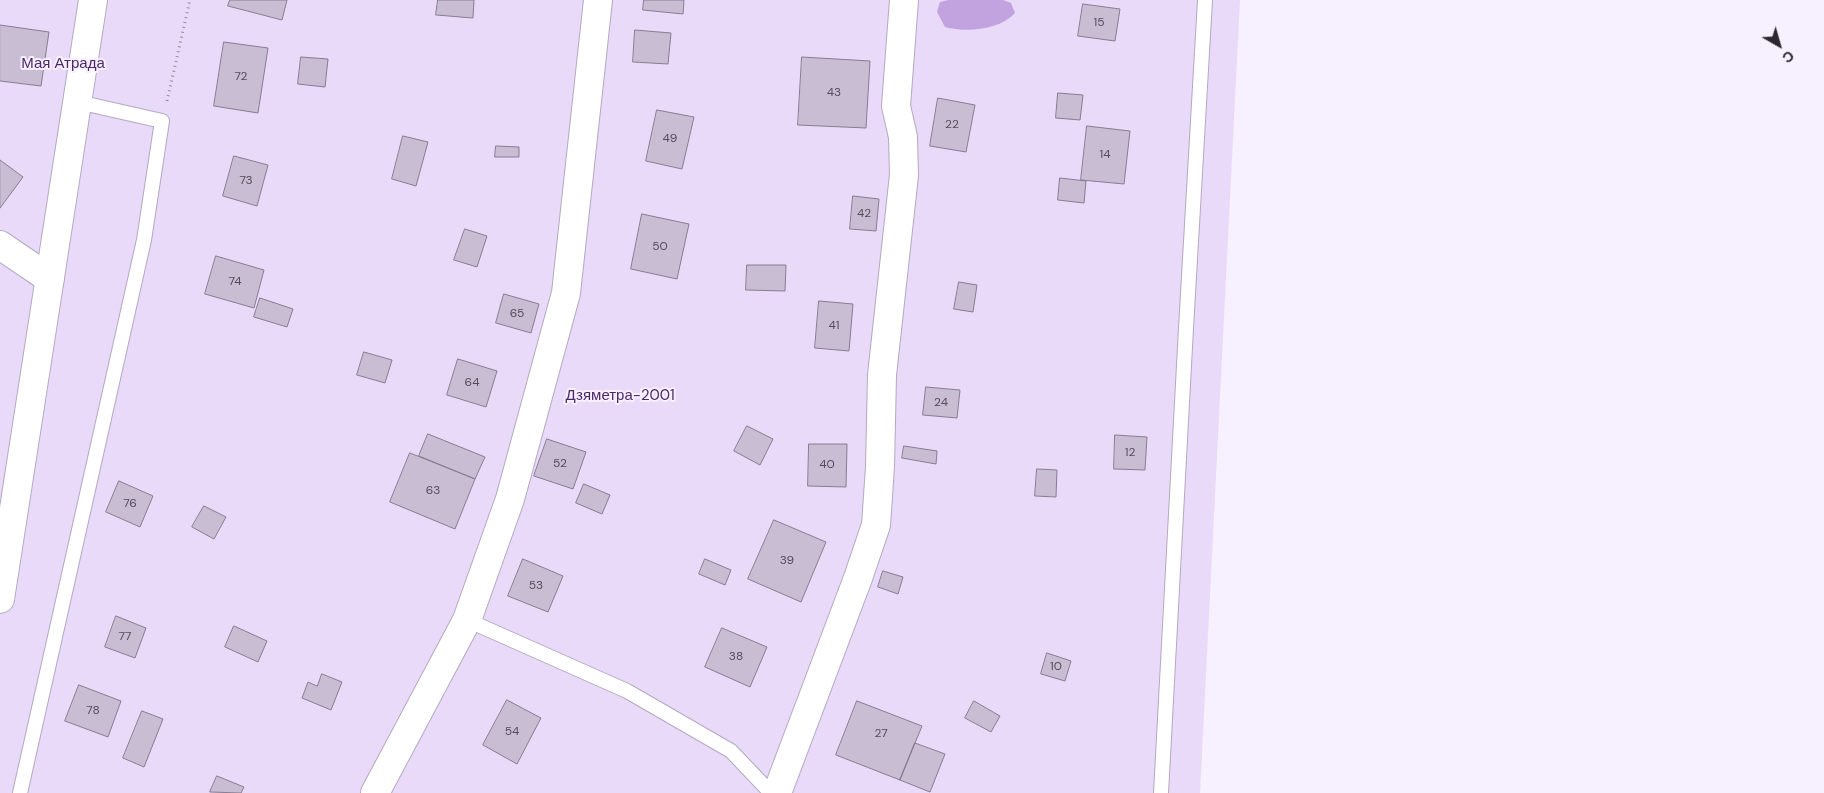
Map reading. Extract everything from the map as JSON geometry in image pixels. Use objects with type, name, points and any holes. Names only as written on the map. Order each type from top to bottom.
[{"type":"street","points":[[0,599],[93,0]]},
{"type":"street","points":[[375,793],[467,620],[510,499],[566,293],[598,0]]},
{"type":"street","points":[[777,793],[876,525],[880,467],[882,375],[904,175],[903,137],[896,106],[904,0]]},
{"type":"street","points":[[0,245],[50,279]]},
{"type":"lane","points":[[1161,793],[1205,0]]},
{"type":"lane","points":[[20,793],[144,240],[162,121],[78,102]]},
{"type":"lane","points":[[467,620],[627,691],[731,751],[770,793]]},
{"type":"path","points":[[162,121],[190,0]]},
{"type":"green space","name":"Дзяметра-2001","points":[[0,0],[1240,0],[1200,793],[0,793]]},
{"type":"shaded area","points":[[948,0],[1003,0],[1011,3],[1015,13],[1001,23],[982,29],[953,29],[945,27],[937,12],[940,2]]},
{"type":"building","points":[[230,0],[287,0],[282,20],[228,6]]},
{"type":"building","points":[[438,0],[474,0],[473,18],[436,15]]},
{"type":"building","points":[[644,0],[684,0],[683,14],[643,10]]},
{"type":"building","points":[[1083,4],[1120,9],[1115,41],[1078,36]]},
{"type":"building","points":[[0,25],[49,32],[41,86],[0,81]]},
{"type":"building","points":[[635,30],[671,33],[668,64],[633,62]]},
{"type":"building","points":[[224,42],[268,48],[258,113],[214,106]]},
{"type":"building","points":[[301,57],[328,59],[325,87],[298,84]]},
{"type":"building","points":[[802,57],[870,61],[866,128],[798,125]]},
{"type":"building","points":[[1058,93],[1083,95],[1080,120],[1056,118]]},
{"type":"building","points":[[938,98],[975,105],[966,152],[930,146]]},
{"type":"building","points":[[657,110],[694,117],[682,169],[646,161]]},
{"type":"building","points":[[1087,126],[1130,131],[1124,184],[1081,180]]},
{"type":"building","points":[[403,136],[428,142],[416,186],[392,179]]},
{"type":"building","points":[[496,146],[519,147],[519,157],[495,157]]},
{"type":"building","points":[[234,156],[268,165],[257,206],[223,196]]},
{"type":"building","points":[[0,160],[23,177],[0,208]]},
{"type":"building","points":[[1060,178],[1086,181],[1084,203],[1058,200]]},
{"type":"building","points":[[853,196],[879,199],[876,231],[850,229]]},
{"type":"building","points":[[642,214],[689,224],[677,279],[631,269]]},
{"type":"building","points":[[465,229],[487,236],[477,267],[454,260]]},
{"type":"building","points":[[216,256],[264,270],[254,308],[205,294]]},
{"type":"building","points":[[747,265],[786,265],[785,291],[746,290]]},
{"type":"building","points":[[959,282],[977,285],[973,312],[954,309]]},
{"type":"building","points":[[504,294],[539,304],[531,333],[496,323]]},
{"type":"building","points":[[260,298],[293,309],[287,327],[254,317]]},
{"type":"building","points":[[819,301],[853,304],[849,351],[815,348]]},
{"type":"building","points":[[364,352],[392,360],[385,383],[357,375]]},
{"type":"building","points":[[458,359],[497,371],[486,407],[447,395]]},
{"type":"building","points":[[926,387],[960,390],[957,418],[923,415]]},
{"type":"building","points":[[747,426],[773,439],[760,465],[734,451]]},
{"type":"building","points":[[428,434],[485,457],[475,479],[419,456]]},
{"type":"building","points":[[1115,435],[1147,437],[1145,470],[1114,469]]},
{"type":"building","points":[[547,439],[586,452],[573,489],[534,476]]},
{"type":"building","points":[[809,444],[847,444],[846,487],[808,486]]},
{"type":"building","points":[[904,446],[937,451],[936,464],[902,458]]},
{"type":"building","points":[[410,453],[475,479],[455,529],[390,502]]},
{"type":"building","points":[[1037,469],[1057,470],[1056,497],[1035,496]]},
{"type":"building","points":[[119,481],[153,496],[140,527],[106,512]]},
{"type":"building","points":[[584,484],[610,495],[602,514],[576,503]]},
{"type":"building","points":[[204,506],[226,517],[214,539],[192,527]]},
{"type":"building","points":[[774,520],[826,542],[801,602],[748,579]]},
{"type":"building","points":[[523,559],[563,576],[548,612],[508,596]]},
{"type":"building","points":[[705,559],[731,570],[725,585],[699,574]]},
{"type":"building","points":[[883,571],[903,577],[898,594],[878,587]]},
{"type":"building","points":[[116,616],[146,628],[135,658],[105,647]]},
{"type":"building","points":[[234,626],[267,641],[258,662],[225,647]]},
{"type":"building","points":[[722,628],[767,647],[750,687],[705,667]]},
{"type":"building","points":[[1047,653],[1071,661],[1065,681],[1041,674]]},
{"type":"building","points":[[322,674],[342,682],[331,710],[302,698],[308,682],[317,686]]},
{"type":"building","points":[[79,685],[121,701],[108,737],[65,721]]},
{"type":"building","points":[[507,700],[541,718],[517,764],[483,745]]},
{"type":"building","points":[[857,701],[922,726],[900,780],[836,755]]},
{"type":"building","points":[[974,701],[1000,716],[991,732],[965,718]]},
{"type":"building","points":[[142,711],[163,719],[144,767],[123,758]]},
{"type":"building","points":[[915,743],[945,754],[930,792],[900,780]]},
{"type":"building","points":[[217,776],[244,787],[241,793],[210,792]]},
{"type":"park label","name":"Мая Атрада","points":[[63,64]]}]
